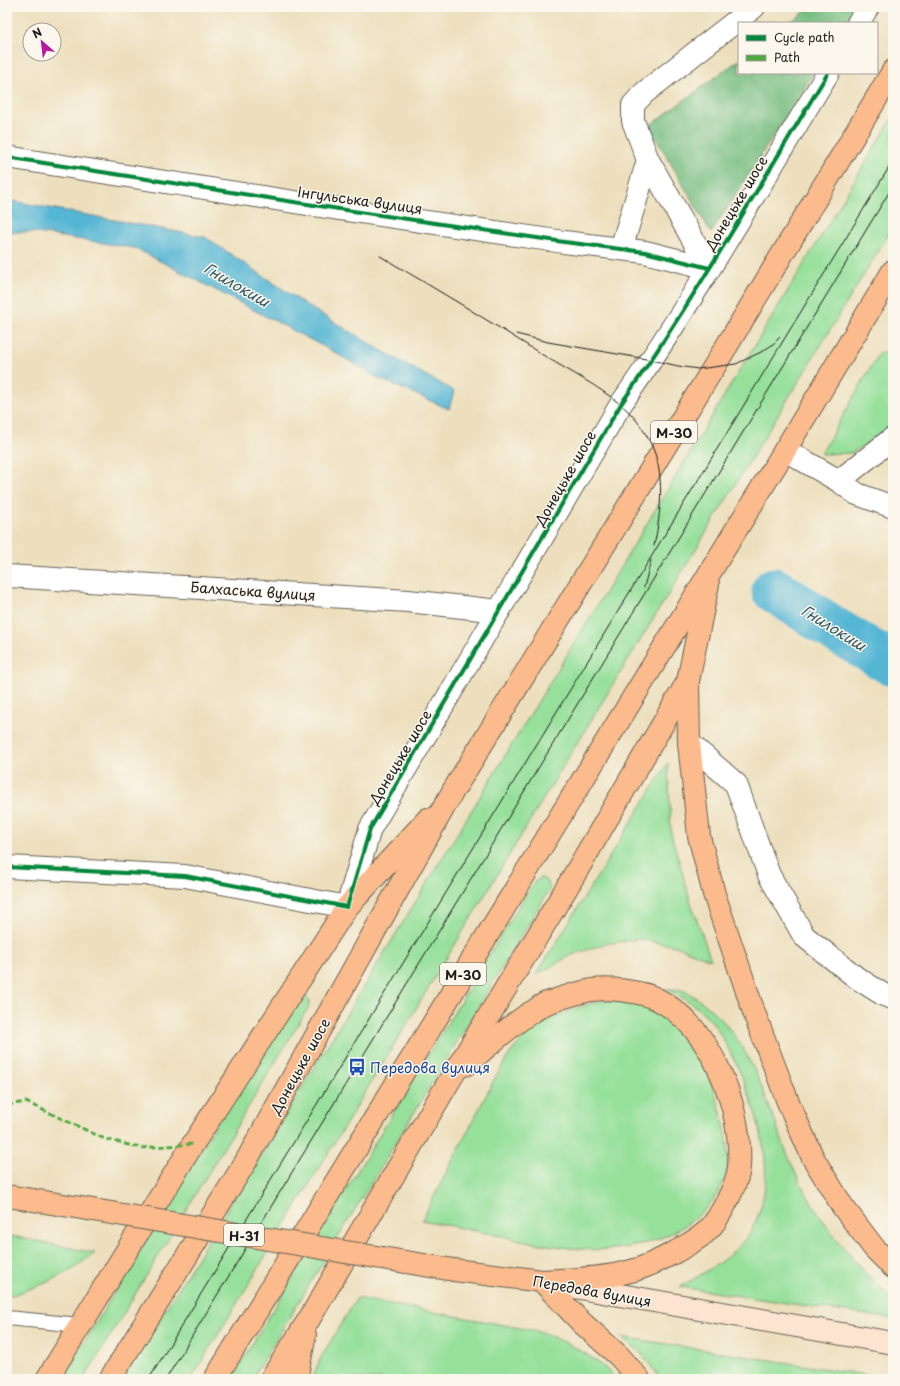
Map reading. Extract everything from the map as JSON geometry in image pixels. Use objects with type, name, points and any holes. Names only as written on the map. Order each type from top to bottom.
[{"type":"main road","name":"Донецьке шосе","points":[[110,1379],[245,1164],[453,791],[714,368],[893,71]]},
{"type":"main road","name":"М-30","points":[[215,1379],[785,450],[893,271]]},
{"type":"main road","points":[[711,569],[688,682],[689,743],[700,836],[714,894],[756,1018],[788,1102],[813,1158],[843,1207],[874,1248],[893,1267]]},
{"type":"main road","points":[[271,1379],[308,1321],[688,682]]},
{"type":"main road","points":[[47,1379],[197,1137],[346,907],[453,791]]},
{"type":"main road","points":[[452,1078],[514,1024],[546,1003],[592,990],[628,990],[657,999],[677,1012],[694,1029],[711,1053],[726,1085],[735,1112],[739,1141],[739,1169],[730,1194],[720,1215],[707,1232],[658,1262],[631,1271],[542,1281]]},
{"type":"main road","name":"Передова вулиця","points":[[7,1196],[454,1270],[542,1281],[893,1343]]},
{"type":"main road","points":[[542,1281],[581,1322],[619,1356],[639,1379]]},
{"type":"main road","points":[[296,1379],[308,1321]]},
{"type":"street","points":[[709,268],[648,160],[633,121],[633,105],[644,93],[754,7]]},
{"type":"street","points":[[859,22],[868,7]]},
{"type":"street","name":"Донецьке шосе","points":[[346,907],[370,829],[621,404],[652,360],[827,74]]},
{"type":"street","name":"Інгульська вулиця","points":[[7,157],[347,210],[564,242],[645,252],[709,268]]},
{"type":"street","points":[[621,249],[648,160]]},
{"type":"street","points":[[838,481],[893,438]]},
{"type":"street","points":[[785,450],[857,494],[893,507]]},
{"type":"street","name":"Балхаська вулиця","points":[[7,576],[408,601],[499,611]]},
{"type":"street","points":[[689,743],[736,784],[769,875],[804,936],[857,978],[884,995],[893,998]]},
{"type":"street","points":[[7,867],[185,876],[346,907]]},
{"type":"lane","points":[[7,1318],[80,1326]]},
{"type":"green space","points":[[811,7],[856,7],[847,22],[790,22]]},
{"type":"green space","points":[[738,61],[738,74],[813,74],[711,233],[649,126]]},
{"type":"green space","points":[[893,117],[893,227],[191,1379],[123,1379],[614,578]]},
{"type":"green space","points":[[893,351],[893,426],[852,453],[821,454],[879,353]]},
{"type":"green space","points":[[668,763],[671,833],[690,900],[711,960],[676,946],[639,939],[604,944],[569,956],[536,975]]},
{"type":"green space","points":[[542,878],[548,882],[550,889],[252,1379],[231,1379],[533,883]]},
{"type":"green space","points":[[666,988],[681,990],[700,1000],[727,1026],[741,1046],[763,1091],[801,1184],[820,1216],[842,1246],[866,1274],[893,1299],[893,1319],[680,1287],[723,1260],[741,1244],[749,1234],[762,1204],[765,1185],[765,1165],[763,1145],[753,1106],[739,1070],[716,1027],[705,1015],[687,1000]]},
{"type":"green space","points":[[302,994],[309,999],[308,1008],[84,1379],[62,1379],[292,999]]},
{"type":"green space","points":[[606,1000],[639,1005],[651,1009],[662,1016],[690,1043],[704,1065],[713,1085],[725,1127],[728,1153],[727,1170],[723,1184],[707,1207],[685,1226],[659,1239],[629,1247],[593,1250],[558,1247],[422,1220],[496,1076],[509,1055],[529,1034],[553,1018],[579,1007]]},
{"type":"green space","points":[[7,1235],[95,1253],[72,1270],[48,1282],[13,1295],[7,1294]]},
{"type":"green space","points":[[357,1298],[542,1332],[582,1351],[600,1364],[616,1379],[312,1379],[320,1359]]},
{"type":"green space","points":[[621,1337],[892,1379],[661,1379],[641,1353]]},
{"type":"water","points":[[7,200],[205,237],[311,308],[384,352],[454,391],[449,409],[378,378],[332,351],[135,248],[31,232],[7,232]]},
{"type":"waterway","name":"Гнилокиш","points":[[774,590],[842,634],[893,664]]},
{"type":"tram line","points":[[149,1379],[893,161]]},
{"type":"tram line","points":[[166,1379],[893,186]]},
{"type":"tram line","points":[[380,256],[594,385],[612,397],[629,412],[641,426],[650,442],[658,467],[661,493],[659,520],[654,546]]},
{"type":"tram line","points":[[516,334],[548,342],[698,369],[736,364],[772,345],[783,334]]},
{"type":"tram line","points":[[644,587],[651,560]]},
{"type":"marked path","points":[[7,1105],[26,1102],[105,1139],[141,1148],[193,1144]]},
{"type":"cycle path","points":[[7,867],[185,876],[347,907],[370,829],[621,404],[701,282],[827,74]]},
{"type":"cycle path","points":[[7,157],[339,209],[564,242],[645,252],[709,268]]},
{"type":"place","name":"Передова вулиця","points":[[357,1067]]}]
